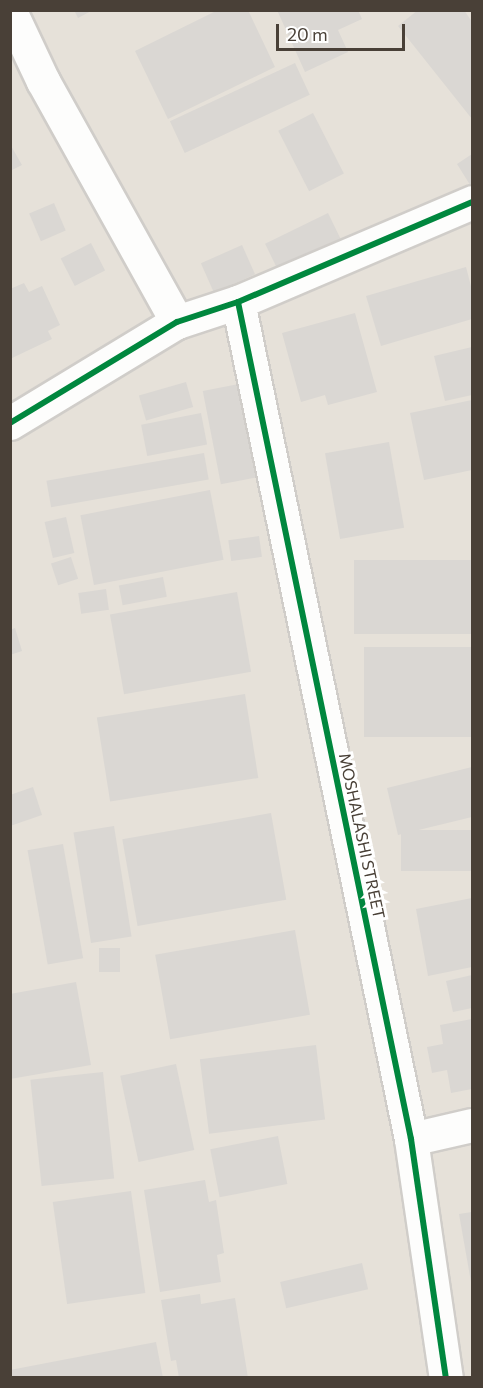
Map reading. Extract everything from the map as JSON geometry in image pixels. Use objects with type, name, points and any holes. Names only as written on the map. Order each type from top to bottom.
[{"type":"street","points":[[10,11],[43,81],[177,322]]},
{"type":"street","points":[[10,423],[177,322],[238,302],[472,202]]},
{"type":"street","name":"MOSHALASHI STREET","points":[[238,302],[411,1139],[446,1377]]},
{"type":"street","points":[[411,1139],[472,1125]]},
{"type":"shaded area","points":[[11,11],[472,11],[472,1377],[11,1377]]},
{"type":"building","points":[[74,10],[93,10],[78,18]]},
{"type":"building","points":[[218,10],[248,10],[275,67],[168,119],[135,51]]},
{"type":"building","points":[[277,10],[358,10],[362,19],[338,30],[348,52],[305,72]]},
{"type":"building","points":[[418,10],[464,10],[472,22],[472,119],[398,26]]},
{"type":"building","points":[[295,63],[310,95],[185,153],[170,121]]},
{"type":"building","points":[[313,113],[344,174],[309,191],[278,131]]},
{"type":"building","points":[[10,144],[22,165],[10,171]]},
{"type":"building","points":[[472,154],[472,188],[457,164]]},
{"type":"building","points":[[54,203],[66,231],[41,241],[29,214]]},
{"type":"building","points":[[328,213],[341,240],[278,271],[265,244]]},
{"type":"building","points":[[91,243],[105,271],[75,286],[61,258]]},
{"type":"building","points":[[242,245],[255,274],[214,293],[201,263]]},
{"type":"building","points":[[466,267],[472,290],[472,319],[381,346],[366,296]]},
{"type":"building","points":[[24,283],[29,292],[42,286],[60,325],[48,331],[52,339],[10,359],[10,289]]},
{"type":"building","points":[[355,313],[377,392],[328,405],[325,395],[301,402],[282,333]]},
{"type":"building","points":[[472,347],[472,395],[445,401],[434,356]]},
{"type":"building","points":[[186,382],[193,407],[146,420],[139,396]]},
{"type":"building","points":[[244,383],[262,476],[221,484],[203,391]]},
{"type":"building","points":[[472,400],[472,470],[424,480],[410,413]]},
{"type":"building","points":[[201,413],[207,444],[147,456],[141,425]]},
{"type":"building","points":[[389,442],[404,528],[340,539],[325,453]]},
{"type":"building","points":[[204,453],[209,480],[51,507],[46,481]]},
{"type":"building","points":[[210,490],[224,560],[94,585],[80,515]]},
{"type":"building","points":[[66,517],[74,553],[53,558],[45,522]]},
{"type":"building","points":[[259,536],[262,557],[231,561],[228,540]]},
{"type":"building","points":[[71,557],[78,579],[58,585],[51,563]]},
{"type":"building","points":[[354,560],[472,560],[472,634],[354,634]]},
{"type":"building","points":[[163,577],[167,597],[123,605],[119,586]]},
{"type":"building","points":[[106,589],[109,610],[81,614],[78,593]]},
{"type":"building","points":[[237,592],[251,672],[124,694],[110,614]]},
{"type":"building","points":[[15,628],[22,651],[10,655],[10,630]]},
{"type":"building","points":[[364,647],[472,647],[472,737],[364,737]]},
{"type":"building","points":[[245,694],[258,778],[110,801],[97,717]]},
{"type":"building","points":[[472,767],[472,817],[398,835],[387,788]]},
{"type":"building","points":[[33,787],[42,815],[10,826],[10,795]]},
{"type":"building","points":[[271,813],[286,900],[138,926],[122,839]]},
{"type":"building","points":[[114,826],[132,937],[91,943],[74,832]]},
{"type":"building","points":[[401,830],[472,830],[472,871],[401,871]]},
{"type":"building","points":[[63,844],[83,958],[48,964],[28,850]]},
{"type":"building","points":[[472,898],[472,967],[428,976],[416,909]]},
{"type":"building","points":[[295,930],[310,1015],[170,1039],[155,955]]},
{"type":"building","points":[[99,948],[120,948],[120,972],[99,972]]},
{"type":"building","points":[[472,975],[472,1008],[453,1012],[446,981]]},
{"type":"building","points":[[76,982],[91,1065],[10,1079],[10,994]]},
{"type":"building","points":[[472,1019],[472,1089],[451,1093],[447,1070],[432,1073],[427,1047],[443,1044],[440,1025]]},
{"type":"building","points":[[316,1045],[325,1119],[209,1134],[200,1059]]},
{"type":"building","points":[[176,1064],[194,1150],[139,1162],[120,1076]]},
{"type":"building","points":[[103,1072],[114,1178],[42,1186],[30,1080]]},
{"type":"building","points":[[278,1136],[287,1184],[220,1197],[210,1149]]},
{"type":"building","points":[[205,1180],[209,1202],[216,1200],[224,1253],[217,1255],[221,1282],[160,1292],[144,1190]]},
{"type":"building","points":[[131,1191],[145,1293],[67,1304],[53,1202]]},
{"type":"building","points":[[472,1212],[472,1282],[471,1282],[459,1214]]},
{"type":"building","points":[[362,1263],[368,1289],[286,1308],[280,1282]]},
{"type":"building","points":[[200,1294],[201,1304],[235,1298],[248,1378],[179,1378],[176,1360],[171,1361],[161,1300]]},
{"type":"building","points":[[156,1342],[163,1378],[10,1378],[10,1370]]},
{"type":"cycle path","points":[[10,423],[177,322],[238,302],[472,202]]},
{"type":"cycle path","points":[[238,302],[411,1139],[446,1378]]}]
